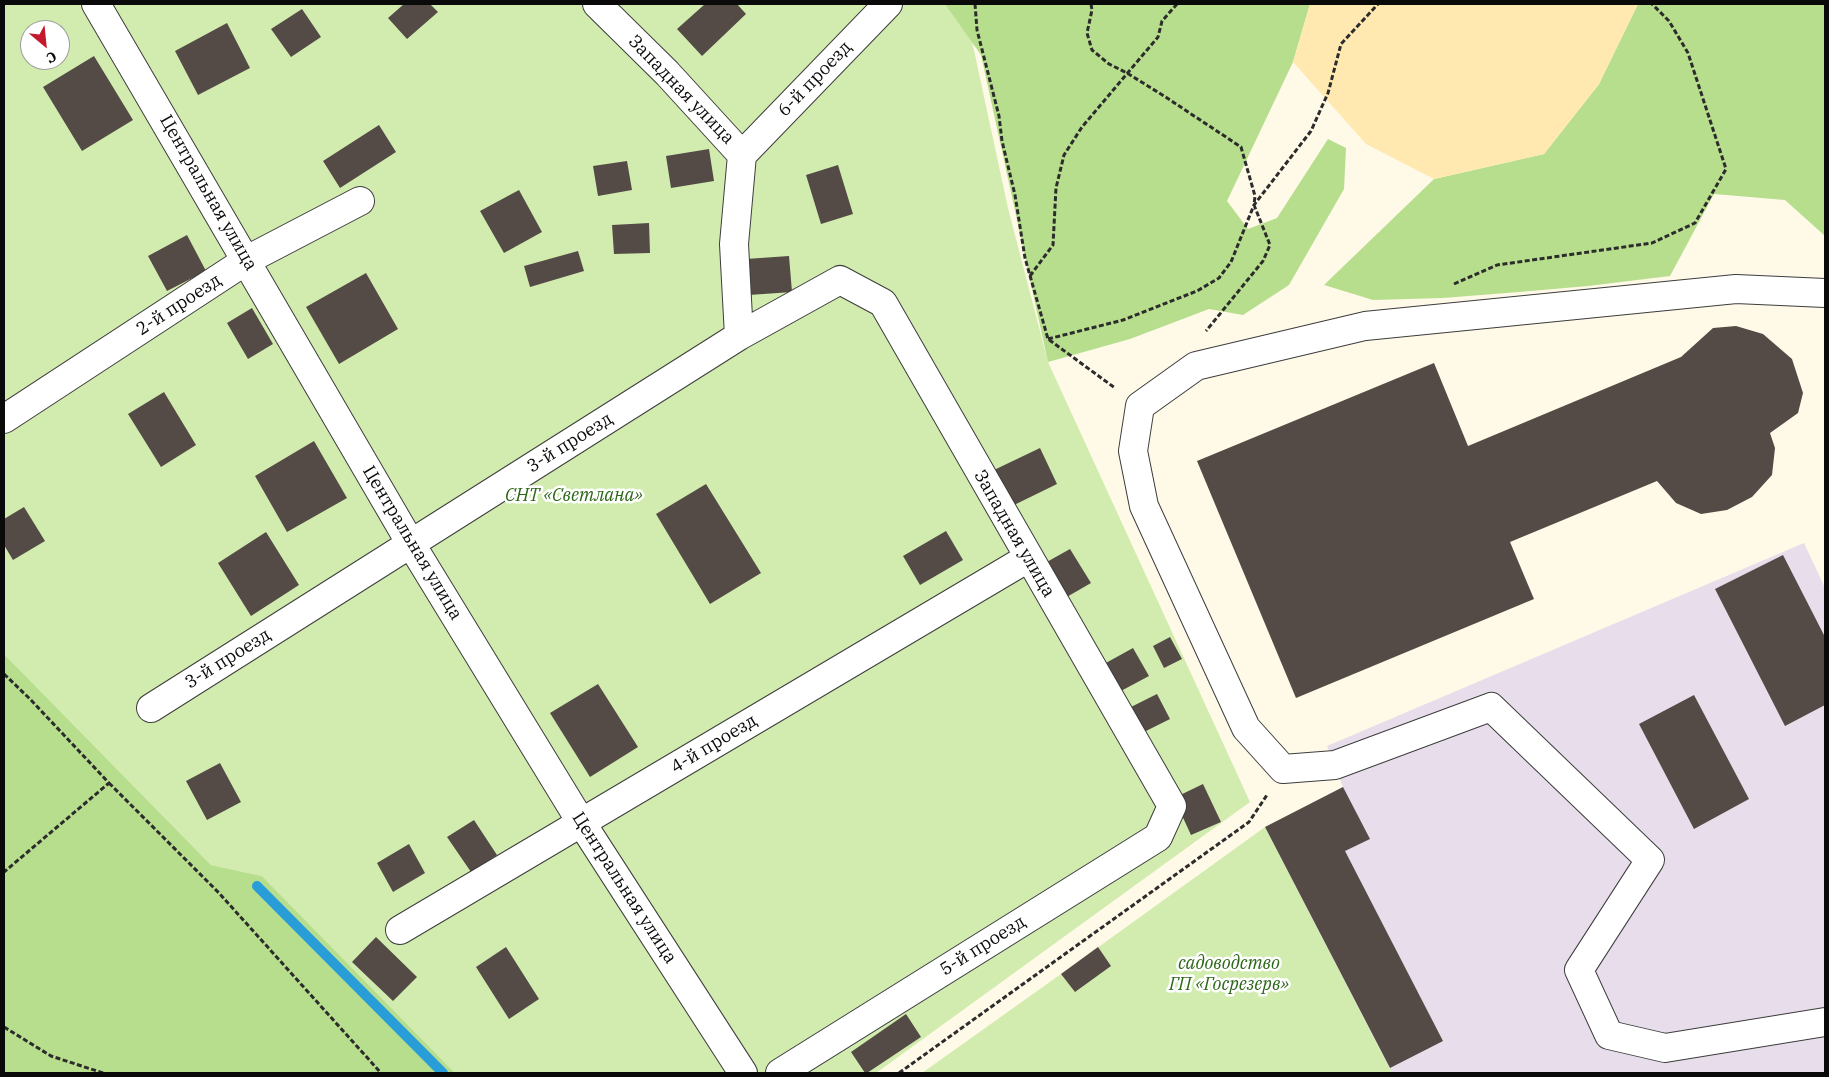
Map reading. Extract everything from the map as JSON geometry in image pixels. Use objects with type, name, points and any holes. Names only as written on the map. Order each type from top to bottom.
[{"type":"street","name":"Центральная улица","points":[[96,4],[411,544],[581,822],[743,1073]]},
{"type":"street","name":"Западная улица","points":[[597,4],[667,73],[742,155],[734,244],[739,336]]},
{"type":"street","name":"6-й проезд","points":[[742,155],[888,4]]},
{"type":"street","name":"2-й проезд","points":[[4,419],[247,260],[360,201]]},
{"type":"street","name":"Западная улица","points":[[840,280],[882,303],[1172,806]]},
{"type":"street","name":"3-й проезд","points":[[150,708],[739,336],[840,280]]},
{"type":"street","points":[[1825,293],[1736,289],[1365,326],[1196,366],[1140,406],[1132,451],[1144,506],[1246,728],[1283,769],[1335,765],[1491,707],[1650,860],[1579,970],[1609,1035],[1665,1048],[1825,1022]]},
{"type":"street","name":"4-й проезд","points":[[400,930],[1028,558]]},
{"type":"street","name":"5-й проезд","points":[[780,1073],[1158,837],[1172,806]]},
{"type":"path","points":[[975,4],[977,30],[999,116],[1002,141],[1015,195],[1021,238],[1048,340],[1140,406]]},
{"type":"path","points":[[1091,4],[1092,10],[1087,33],[1092,50],[1109,64],[1127,73],[1241,147],[1255,196],[1254,205],[1270,245],[1263,261],[1205,332]]},
{"type":"path","points":[[1030,277],[1053,245],[1056,188],[1064,155],[1082,127],[1158,36],[1162,21],[1177,4]]},
{"type":"path","points":[[1048,340],[1123,320],[1198,291],[1220,278],[1231,262],[1254,205],[1311,131],[1328,93],[1341,44],[1378,4]]},
{"type":"path","points":[[1453,285],[1497,265],[1652,243],[1695,223],[1726,169],[1688,53],[1669,21],[1652,4]]},
{"type":"path","points":[[4,674],[30,698],[109,784],[219,893],[381,1073]]},
{"type":"path","points":[[899,1073],[1249,822],[1283,769]]},
{"type":"path","points":[[4,872],[109,784]]},
{"type":"path","points":[[4,1027],[51,1056],[103,1073]]},
{"type":"shaded area","points":[[1804,543],[1825,588],[1825,1073],[1392,1073],[1265,827],[1343,787],[1327,746]]},
{"type":"green space","name":"СНТ «Светлана»","points":[[4,4],[964,4],[1008,208],[1048,362],[1250,802],[876,1073],[455,1073],[262,876],[211,865],[4,654]]},
{"type":"green space","points":[[945,4],[1310,4],[1293,62],[1227,201],[1248,229],[1277,218],[1328,139],[1346,148],[1344,189],[1289,285],[1243,315],[1209,309],[1130,339],[1048,362],[981,55]]},
{"type":"green space","points":[[1638,4],[1825,4],[1825,236],[1785,200],[1714,194],[1670,276],[1519,292],[1443,298],[1373,300],[1324,285],[1434,179],[1544,154],[1599,84]]},
{"type":"green space","points":[[4,654],[211,865],[262,876],[455,1073],[4,1073]]},
{"type":"green space","name":"садоводство ГП «Госрезерв»","points":[[1265,827],[1392,1073],[922,1073],[1061,974]]},
{"type":"sand","points":[[1310,4],[1638,4],[1599,84],[1544,154],[1434,179],[1366,144],[1293,62]]},
{"type":"building","points":[[404,4],[430,4],[438,12],[407,39],[388,18]]},
{"type":"building","points":[[705,4],[737,4],[746,14],[702,56],[677,29]]},
{"type":"building","points":[[302,9],[321,37],[291,57],[271,29]]},
{"type":"building","points":[[227,23],[250,68],[198,95],[175,51]]},
{"type":"building","points":[[94,56],[133,120],[82,151],[43,87]]},
{"type":"building","points":[[379,125],[396,152],[340,188],[323,161]]},
{"type":"building","points":[[709,149],[714,181],[671,188],[666,156]]},
{"type":"building","points":[[627,161],[632,190],[598,196],[593,166]]},
{"type":"building","points":[[838,165],[853,214],[821,224],[806,175]]},
{"type":"building","points":[[519,190],[542,232],[504,253],[480,211]]},
{"type":"building","points":[[649,223],[650,253],[614,254],[612,225]]},
{"type":"building","points":[[187,235],[206,271],[167,291],[148,256]]},
{"type":"building","points":[[578,251],[584,271],[530,287],[524,266]]},
{"type":"building","points":[[789,256],[792,292],[749,295],[746,259]]},
{"type":"building","points":[[366,273],[398,329],[339,364],[306,307]]},
{"type":"building","points":[[252,308],[273,344],[248,359],[227,323]]},
{"type":"building","points":[[1736,326],[1763,334],[1792,359],[1803,393],[1798,413],[1770,433],[1775,448],[1772,475],[1752,497],[1727,510],[1701,514],[1676,503],[1657,481],[1510,542],[1534,599],[1296,698],[1197,461],[1434,363],[1468,446],[1681,357],[1713,328]]},
{"type":"building","points":[[164,392],[196,445],[161,467],[128,414]]},
{"type":"building","points":[[314,441],[347,498],[287,532],[255,476]]},
{"type":"building","points":[[1040,448],[1057,484],[1012,506],[994,470]]},
{"type":"building","points":[[706,484],[761,573],[710,604],[656,514]]},
{"type":"building","points":[[24,507],[45,541],[13,560],[4,545],[4,519]]},
{"type":"building","points":[[946,531],[963,560],[920,585],[903,556]]},
{"type":"building","points":[[266,532],[299,585],[251,616],[218,563]]},
{"type":"building","points":[[1070,549],[1091,583],[1065,598],[1045,563]]},
{"type":"building","points":[[1783,555],[1825,637],[1825,705],[1785,726],[1715,589]]},
{"type":"building","points":[[1170,637],[1182,659],[1164,668],[1153,646]]},
{"type":"building","points":[[1133,648],[1149,676],[1119,692],[1104,664]]},
{"type":"building","points":[[598,684],[638,747],[590,777],[550,713]]},
{"type":"building","points":[[1157,694],[1170,719],[1142,733],[1129,708]]},
{"type":"building","points":[[1694,695],[1749,799],[1694,829],[1639,724]]},
{"type":"building","points":[[220,763],[241,802],[207,820],[186,781]]},
{"type":"building","points":[[1203,784],[1221,822],[1191,835],[1174,798]]},
{"type":"building","points":[[1343,787],[1370,839],[1345,851],[1443,1041],[1390,1068],[1265,827]]},
{"type":"building","points":[[474,820],[497,855],[471,872],[447,837]]},
{"type":"building","points":[[409,844],[425,873],[393,892],[377,863]]},
{"type":"building","points":[[376,937],[417,977],[393,1001],[352,962]]},
{"type":"building","points":[[506,947],[539,999],[509,1019],[476,967]]},
{"type":"building","points":[[1098,947],[1111,966],[1075,992],[1061,974]]},
{"type":"building","points":[[906,1014],[921,1037],[865,1073],[851,1052]]},
{"type":"waterway","points":[[257,886],[443,1073]]}]
